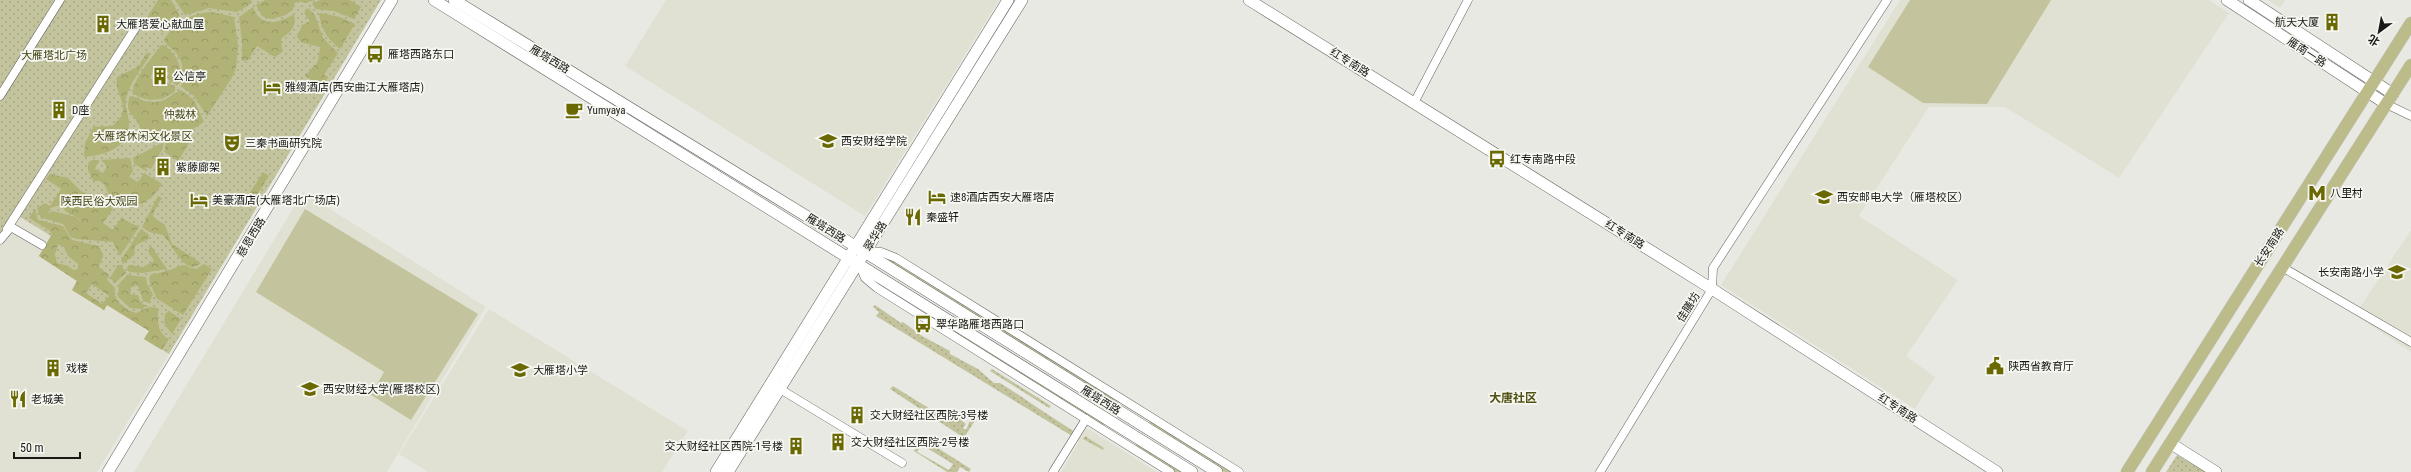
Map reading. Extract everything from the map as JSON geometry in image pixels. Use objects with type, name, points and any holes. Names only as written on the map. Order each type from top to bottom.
[{"type":"main road","name":"慈恩西路","points":[[108,472],[392,0]]},
{"type":"main road","name":"雁塔西路","points":[[434,0],[1192,472]]},
{"type":"main road","name":"雁塔西路","points":[[454,0],[861,249],[1217,472]]},
{"type":"main road","name":"翠华路","points":[[728,472],[780,389],[1008,0]]},
{"type":"main road","name":"翠华路","points":[[861,249],[1022,0]]},
{"type":"main road","name":"红专南路","points":[[1250,0],[1712,289],[1997,472]]},
{"type":"main road","name":"雁南一路","points":[[2227,0],[2367,92],[2390,99]]},
{"type":"main road","name":"雁南一路","points":[[2249,0],[2374,81],[2390,99]]},
{"type":"main road","name":"长安南路","points":[[2127,472],[2411,23]]},
{"type":"main road","name":"长安南路","points":[[2152,472],[2411,65]]},
{"type":"main road","name":"翠华路","points":[[716,472],[854,261]]},
{"type":"main road","points":[[2170,443],[2216,472]]},
{"type":"street","points":[[0,96],[60,0]]},
{"type":"street","points":[[1415,102],[1468,0]]},
{"type":"street","name":"佳膳坊","points":[[1600,472],[1712,289],[1713,268],[1886,0]]},
{"type":"street","points":[[0,240],[136,27]]},
{"type":"street","points":[[2390,99],[2411,116]]},
{"type":"street","points":[[7,229],[12,227],[42,245]]},
{"type":"street","points":[[861,249],[881,252],[896,258],[1239,472]]},
{"type":"street","points":[[854,261],[865,278],[877,288],[1170,472]]},
{"type":"street","points":[[2282,267],[2411,342]]},
{"type":"street","points":[[780,389],[902,463]]},
{"type":"street","points":[[1053,472],[1086,419]]},
{"type":"shaded area","name":"西安财经学院","points":[[666,0],[999,0],[865,216],[625,66]]},
{"type":"shaded area","name":"西安邮电大学（雁塔校区）","points":[[1900,0],[2209,0],[2229,13],[2119,178],[2005,107],[1929,107],[1859,216],[1958,280],[1906,356],[1935,377],[1915,409],[1721,285]]},
{"type":"shaded area","points":[[2268,0],[2285,0],[2280,8]]},
{"type":"shaded area","name":"西安财经大学(雁塔校区)","points":[[303,192],[486,307],[387,472],[134,472]]},
{"type":"shaded area","points":[[11,211],[51,236],[77,281],[72,289],[104,310],[107,305],[149,332],[145,339],[169,354],[97,472],[0,472],[0,229]]},
{"type":"shaded area","name":"长安南路小学","points":[[2411,230],[2411,352],[2355,315]]},
{"type":"shaded area","name":"大雁塔小学","points":[[489,309],[688,431],[662,472],[428,472],[399,454]]},
{"type":"shaded area","points":[[1086,429],[1090,430],[1157,472],[1061,472],[1079,442],[1077,441]]},
{"type":"green space","name":"大雁塔休闲文化景区","points":[[0,0],[381,0],[169,354],[144,339],[149,331],[107,305],[104,310],[72,290],[77,281],[39,256],[51,236],[17,215],[0,240]]},
{"type":"green space","points":[[158,0],[171,0],[180,16],[163,32],[154,26],[156,23],[147,18]]},
{"type":"green space","points":[[175,0],[251,0],[252,3],[237,12],[209,8],[185,15]]},
{"type":"green space","points":[[265,0],[315,0],[305,3],[298,1],[294,4],[293,10],[283,16],[270,19],[262,16],[256,5]]},
{"type":"green space","points":[[320,0],[350,0],[361,7],[354,19],[334,11],[316,9],[312,4]]},
{"type":"green space","points":[[1910,0],[2051,0],[1987,104],[1923,103],[1868,67]]},
{"type":"green space","points":[[253,7],[256,14],[265,21],[270,22],[282,20],[294,14],[294,26],[290,32],[281,39],[282,52],[275,57],[257,46],[248,60],[242,61],[242,42],[239,17]]},
{"type":"green space","points":[[308,8],[315,15],[323,38],[338,53],[324,75],[328,77],[322,87],[305,76],[318,62],[320,47],[301,42],[297,37],[302,25],[310,21],[304,13]]},
{"type":"green space","points":[[212,12],[234,17],[238,45],[236,68],[233,76],[207,116],[194,96],[182,87],[183,72],[181,62],[176,53],[166,44],[164,40],[178,23],[197,14]]},
{"type":"green space","points":[[321,13],[340,17],[355,24],[340,49],[332,42],[323,29],[319,14]]},
{"type":"green space","points":[[161,45],[164,45],[172,52],[178,61],[181,72],[180,83],[177,85],[166,78],[169,73],[157,66],[150,78],[162,85],[165,81],[175,87],[175,91],[170,95],[154,100],[137,96],[132,92],[137,79]]},
{"type":"green space","points":[[147,52],[150,55],[133,81],[126,98],[129,123],[128,132],[125,139],[114,149],[84,157],[85,144],[93,127],[112,126],[119,120],[122,114],[123,108],[118,90],[117,77],[139,66]]},
{"type":"green space","name":"仲裁林","points":[[181,90],[194,100],[204,122],[190,131],[172,135],[168,132],[160,131],[142,138],[140,127],[128,107],[130,96],[145,101],[157,102],[165,100]]},
{"type":"green space","points":[[187,137],[190,142],[178,161],[164,152],[166,141]]},
{"type":"green space","points":[[164,142],[162,150],[151,169],[147,167],[144,170],[134,164],[133,158]]},
{"type":"green space","points":[[130,158],[133,171],[129,177],[138,182],[144,173],[162,184],[147,201],[134,206],[127,206],[112,201],[104,184],[100,181],[93,181],[88,170],[88,164],[92,160],[99,160],[95,169],[103,173],[107,166],[101,160]]},
{"type":"green space","points":[[263,172],[269,176],[255,198],[249,194]]},
{"type":"green space","name":"陕西民俗大观园","points":[[50,174],[68,178],[81,191],[97,198],[113,209],[103,223],[113,230],[121,218],[139,227],[120,256],[113,242],[77,239],[71,237],[63,224],[40,217],[37,208],[45,203],[50,206],[61,189],[46,179]],"holes":[[[61,205],[64,209],[77,217],[81,222],[71,225],[48,216],[50,208]]]},
{"type":"green space","points":[[158,196],[162,198],[154,211],[153,217],[165,225],[172,244],[201,263],[195,266],[190,266],[184,263],[163,235],[149,232],[142,227]]},
{"type":"green space","points":[[35,209],[38,220],[63,226],[72,240],[99,246],[103,255],[99,267],[109,275],[107,280],[115,288],[115,295],[118,302],[128,310],[136,313],[149,307],[158,308],[158,322],[160,330],[169,339],[162,350],[144,339],[149,331],[107,305],[104,310],[72,290],[77,281],[39,256],[52,234],[49,230],[29,218]],"holes":[[[58,244],[64,247],[68,256],[78,264],[78,269],[73,270],[68,266],[57,263],[55,255]],[[92,284],[109,296],[102,304],[86,293]]]},
{"type":"green space","points":[[305,209],[478,314],[411,420],[371,395],[384,372],[256,292]]},
{"type":"green space","points":[[141,229],[149,235],[148,239],[135,246],[134,255],[123,264],[121,260]]},
{"type":"green space","points":[[151,246],[167,269],[142,273],[129,272],[127,268],[129,265],[143,267],[154,261],[148,251]]},
{"type":"green space","points":[[892,258],[1120,400],[1117,405],[889,262]]},
{"type":"green space","points":[[204,264],[212,269],[183,315],[156,298],[150,284],[150,275],[182,265],[196,269]]},
{"type":"green space","points":[[118,265],[121,265],[126,273],[115,283],[110,278]]},
{"type":"green space","points":[[127,275],[146,277],[147,284],[153,294],[149,303],[143,301],[138,286],[134,285],[130,289],[131,295],[138,295],[141,303],[147,306],[142,309],[130,308],[118,297],[119,284]]},
{"type":"green space","points":[[878,280],[1106,422],[1103,427],[875,285]]},
{"type":"green space","points":[[875,305],[901,323],[903,322],[922,336],[950,351],[950,354],[978,369],[994,383],[1000,383],[1075,432],[1072,436],[876,316],[879,312],[873,307]]},
{"type":"green space","points":[[169,311],[181,319],[172,334],[164,323],[165,314]]},
{"type":"green space","points":[[992,369],[1051,406],[1049,408],[990,371]]},
{"type":"green space","points":[[893,386],[948,420],[953,413],[966,424],[963,428],[966,430],[974,411],[979,414],[964,438],[890,389]]},
{"type":"green space","points":[[1152,420],[1235,472],[1224,472],[1149,425]]},
{"type":"green space","points":[[1085,436],[1104,448],[1103,450],[1083,439]]},
{"type":"green space","points":[[921,440],[925,440],[971,469],[969,472],[960,467],[957,472],[947,472],[914,451]],"holes":[[[922,445],[953,464],[949,470],[917,452]]]},
{"type":"green space","points":[[1138,442],[1185,472],[1174,472],[1135,447]]},
{"type":"green space","points":[[2177,455],[2205,472],[2166,472]]},
{"type":"water","points":[[52,211],[76,217],[81,222],[71,225],[56,220],[47,215]]},
{"type":"place","name":"航天大厦","points":[[2332,22]]},
{"type":"place","name":"大雁塔爱心献血屋","points":[[103,24]]},
{"type":"place","name":"雁塔西路东口","points":[[375,54]]},
{"type":"place","name":"公信亭","points":[[160,76]]},
{"type":"place","name":"雅缦酒店(西安曲江大雁塔店)","points":[[272,87]]},
{"type":"place","name":"D座","points":[[59,110]]},
{"type":"place","name":"Yumyaya","points":[[574,110]]},
{"type":"place","name":"西安财经学院","points":[[828,141]]},
{"type":"place","name":"三秦书画研究院","points":[[232,143]]},
{"type":"place","name":"红专南路中段","points":[[1497,159]]},
{"type":"place","name":"紫藤廊架","points":[[163,167]]},
{"type":"place","name":"八里村","points":[[2317,193]]},
{"type":"place","name":"速8酒店西安大雁塔店","points":[[937,197]]},
{"type":"place","name":"西安邮电大学（雁塔校区）","points":[[1824,197]]},
{"type":"place","name":"美豪酒店(大雁塔北广场店)","points":[[199,200]]},
{"type":"place","name":"秦盛轩","points":[[913,217]]},
{"type":"place","name":"长安南路小学","points":[[2397,272]]},
{"type":"place","name":"翠华路雁塔西路口","points":[[923,324]]},
{"type":"place","name":"陕西省教育厅","points":[[1995,366]]},
{"type":"place","name":"戏楼","points":[[53,368]]},
{"type":"place","name":"大雁塔小学","points":[[520,370]]},
{"type":"place","name":"西安财经大学(雁塔校区)","points":[[310,389]]},
{"type":"place","name":"老城美","points":[[18,399]]},
{"type":"place","name":"交大财经社区西院-3号楼","points":[[857,415]]},
{"type":"place","name":"交大财经社区西院-2号楼","points":[[838,442]]},
{"type":"place","name":"交大财经社区西院-1号楼","points":[[796,446]]},
{"type":"district","name":"大唐社区","points":[[1513,398]]},
{"type":"park label","name":"大雁塔北广场","points":[[54,55]]}]
